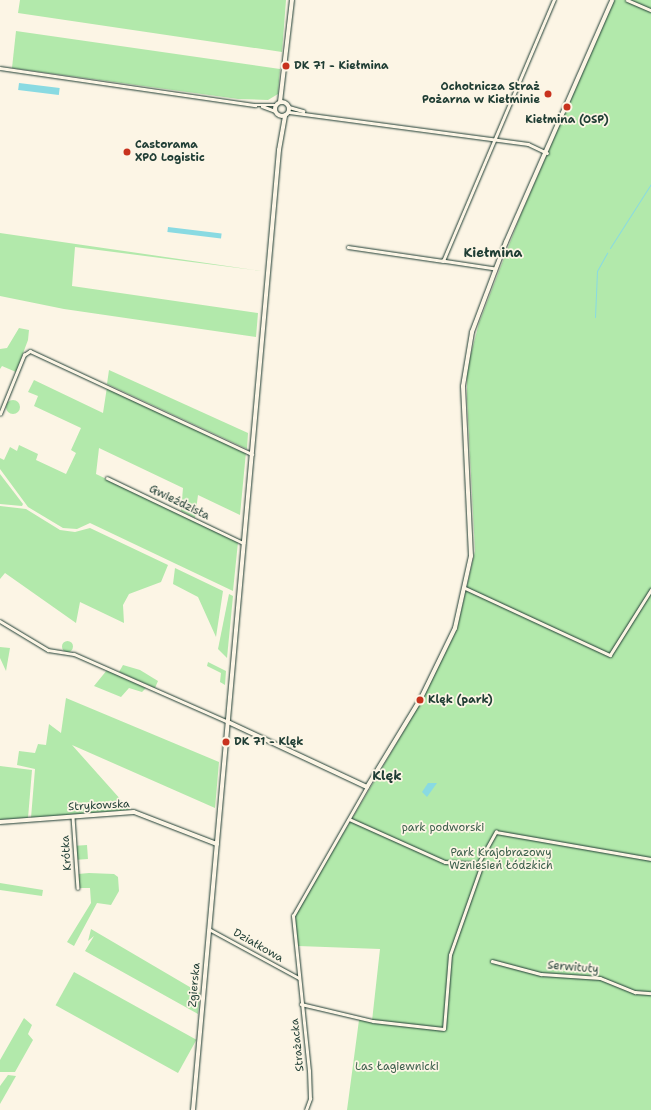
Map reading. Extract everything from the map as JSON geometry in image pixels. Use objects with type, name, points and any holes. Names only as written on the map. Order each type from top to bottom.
[{"type":"street","points":[[292,0],[285,81],[286,102],[290,107],[310,113]]},
{"type":"street","points":[[444,261],[554,0]]},
{"type":"street","points":[[0,621],[48,650],[74,654],[368,786],[440,662],[455,628],[465,588],[472,545],[464,375],[472,332],[495,269],[547,153],[612,0]]},
{"type":"street","points":[[627,0],[651,10]]},
{"type":"street","points":[[0,68],[255,105],[275,111],[278,115],[280,136]]},
{"type":"street","points":[[275,111],[285,81]]},
{"type":"street","points":[[255,105],[286,102]]},
{"type":"street","points":[[280,136],[285,116],[289,112],[290,107]]},
{"type":"street","points":[[289,112],[310,113],[528,144],[547,153]]},
{"type":"street","points":[[278,115],[285,116]]},
{"type":"street","name":"Zgierska","points":[[194,1110],[280,136]]},
{"type":"street","points":[[348,247],[495,269]]},
{"type":"street","points":[[0,414],[24,355],[30,351],[252,454]]},
{"type":"street","name":"Gwieździsta","points":[[107,478],[244,543]]},
{"type":"street","points":[[465,588],[610,655],[651,590]]},
{"type":"street","name":"Strażacka","points":[[306,1110],[310,1085],[298,978],[293,916],[368,786]]},
{"type":"street","name":"Strykowska","points":[[0,822],[73,816],[138,813],[217,844]]},
{"type":"street","name":"Krótka","points":[[73,816],[78,888]]},
{"type":"street","points":[[349,819],[439,861],[478,864]]},
{"type":"street","points":[[301,1004],[373,1021],[444,1029],[451,950],[480,870],[478,864],[496,832],[651,859]]},
{"type":"street","name":"Działkowa","points":[[209,928],[298,978]]},
{"type":"street","name":"Serwituty","points":[[492,961],[541,974],[600,978],[633,991],[651,993]]},
{"type":"green space","points":[[20,0],[286,0],[282,52],[18,13]]},
{"type":"green space","name":"Park Krajobrazowy Wzniesień Łódzkich","points":[[614,0],[651,0],[651,1110],[347,1110],[359,1020],[372,1021],[380,949],[298,946],[295,915],[421,702],[457,629],[475,551],[467,399],[467,369],[479,323],[521,214]]},
{"type":"green space","points":[[16,31],[280,69],[278,94],[268,100],[238,99],[12,68]]},
{"type":"green space","points":[[0,233],[262,271],[75,247],[72,286],[258,313],[256,337],[64,309],[0,296]]},
{"type":"green space","points":[[19,328],[29,330],[28,340],[16,372],[2,366],[0,369],[0,349],[7,348]]},
{"type":"green space","points":[[109,370],[248,433],[247,449],[107,384]]},
{"type":"green space","points":[[34,380],[103,413],[107,387],[246,452],[240,515],[198,495],[195,518],[181,511],[183,488],[99,448],[96,474],[238,542],[233,591],[90,523],[77,529],[63,528],[28,507],[0,469],[0,458],[4,460],[10,447],[17,451],[19,445],[38,454],[36,460],[66,474],[76,453],[71,450],[81,428],[34,406],[38,396],[28,392]]},
{"type":"green space","points":[[13,400],[18,402],[20,407],[18,412],[13,414],[8,412],[6,407],[8,402]]},
{"type":"green space","points":[[0,474],[23,504],[22,506],[0,504]]},
{"type":"green space","points":[[0,506],[26,509],[60,530],[75,532],[90,528],[168,565],[161,582],[129,594],[123,605],[124,623],[80,602],[76,623],[5,573],[0,579]]},
{"type":"green space","points":[[175,568],[223,591],[216,637],[198,597],[173,584]]},
{"type":"green space","points":[[229,594],[233,596],[227,658],[218,649]]},
{"type":"green space","points":[[67,640],[71,642],[73,646],[71,650],[67,652],[63,650],[61,646],[63,642]]},
{"type":"green space","points":[[0,647],[10,648],[6,671],[0,658]]},
{"type":"green space","points":[[208,662],[226,671],[225,685],[220,682],[221,673],[207,666]]},
{"type":"green space","points":[[123,665],[140,670],[158,681],[155,688],[119,672]]},
{"type":"green space","points":[[107,670],[146,688],[142,692],[129,688],[121,697],[94,686]]},
{"type":"green space","points":[[66,698],[219,762],[215,808],[72,745],[130,810],[31,818],[35,769],[17,765],[19,751],[35,753],[38,744],[46,745],[49,724],[61,733]]},
{"type":"green space","points":[[0,766],[32,770],[28,818],[0,821]]},
{"type":"green space","points":[[87,845],[88,859],[77,860],[76,846]]},
{"type":"green space","points":[[78,874],[114,874],[118,877],[119,891],[111,905],[97,903],[74,946],[67,942],[91,903],[90,888],[80,888]]},
{"type":"green space","points":[[0,883],[43,890],[42,896],[0,890]]},
{"type":"green space","points":[[91,929],[200,993],[198,1014],[85,951],[94,936],[88,941]]},
{"type":"green space","points":[[74,972],[196,1040],[178,1073],[56,1005]]},
{"type":"green space","points":[[24,1018],[32,1025],[28,1034],[33,1040],[15,1072],[0,1072],[0,1060]]},
{"type":"green space","points":[[8,1075],[16,1076],[0,1104],[0,1086]]},
{"type":"water","points":[[19,83],[60,88],[59,95],[18,90]]},
{"type":"water","points":[[168,227],[222,234],[221,239],[167,232]]},
{"type":"water","points":[[428,783],[437,783],[427,797],[422,792]]},
{"type":"waterway","points":[[610,248],[651,184]]},
{"type":"waterway","points":[[595,317],[597,271],[607,253]]},
{"type":"place","name":"DK 71 - Kiełmina","points":[[286,66]]},
{"type":"place","name":"Ochotnicza Straż Pożarna w Kiełminie","points":[[548,94]]},
{"type":"place","name":"Kiełmina (OSP)","points":[[567,107]]},
{"type":"place","name":"Castorama XPO Logistic","points":[[127,152]]},
{"type":"place","name":"Klęk (park)","points":[[420,700]]},
{"type":"place","name":"DK 71 - Klęk","points":[[226,742]]},
{"type":"district","name":"Kiełmina","points":[[493,253]]},
{"type":"district","name":"Klęk","points":[[387,776]]},
{"type":"park label","name":"park podworski","points":[[443,828]]},
{"type":"park label","name":"Las Łagiewnicki","points":[[397,1067]]}]
